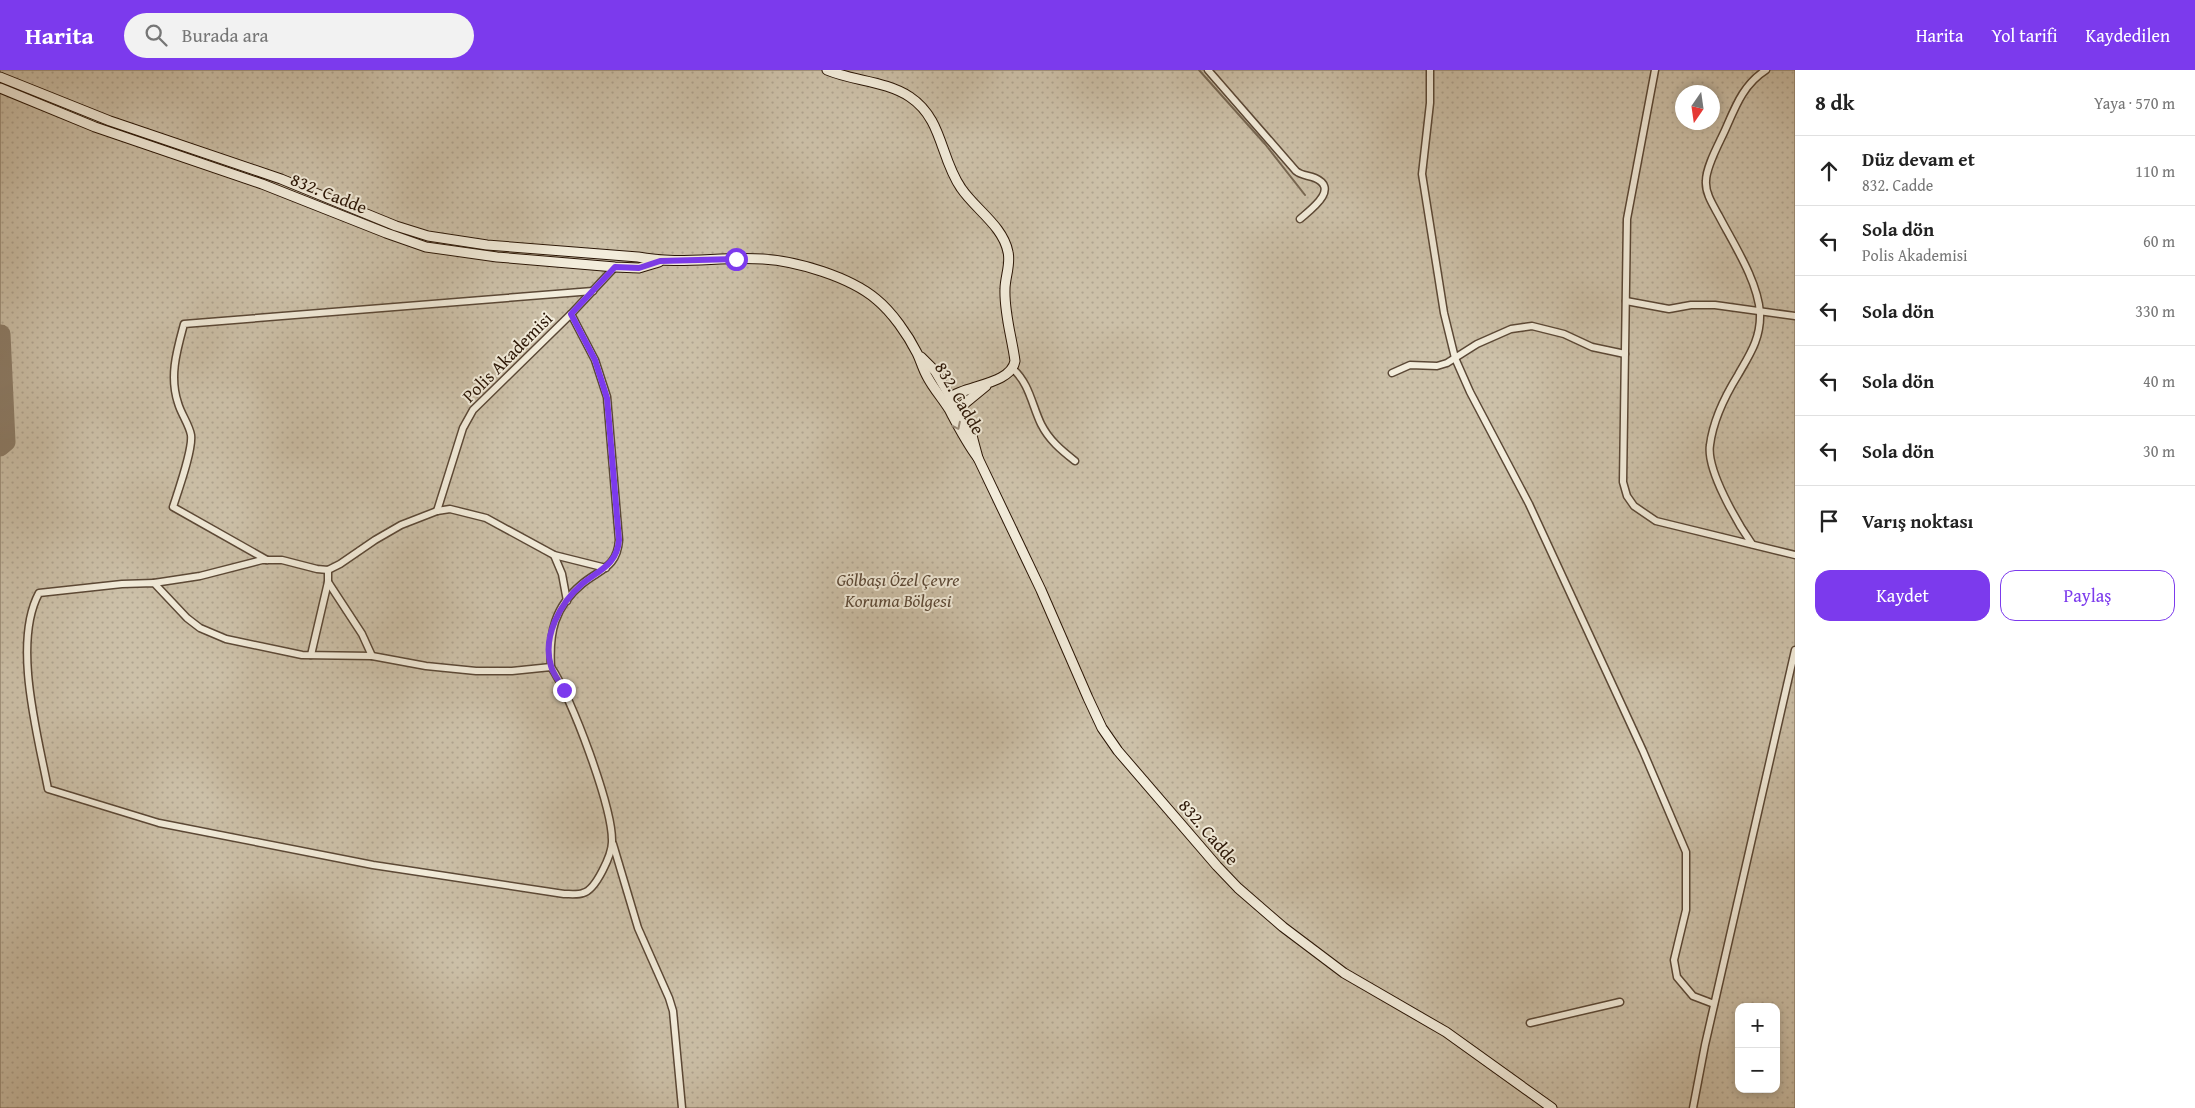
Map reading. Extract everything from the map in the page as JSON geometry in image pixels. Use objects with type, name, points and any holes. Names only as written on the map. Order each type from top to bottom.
[{"type":"street","points":[[827,70],[902,93],[916,102],[928,114],[937,131],[955,179],[995,227],[1006,245],[1009,261],[1005,289],[1015,361],[1013,369],[951,404]]},
{"type":"street","points":[[1208,70],[1296,171],[1315,178],[1323,186],[1325,193],[1322,198],[1300,219]]},
{"type":"street","points":[[1430,70],[1430,103],[1422,174],[1444,313],[1455,358],[1470,392],[1529,504],[1643,751],[1686,852],[1686,910],[1674,960],[1677,978],[1693,996],[1714,1004]]},
{"type":"street","points":[[1655,70],[1627,219],[1623,482],[1627,496],[1634,506],[1656,521],[1795,555]]},
{"type":"street","points":[[1752,544],[1738,525],[1717,480],[1709,446],[1720,411],[1758,340],[1760,311],[1756,292],[1709,196],[1706,179],[1729,121],[1747,85],[1766,70]]},
{"type":"street","name":"832. Cadde","points":[[0,77],[110,121],[281,179],[396,226],[444,239],[496,246],[638,257],[660,261],[762,259],[812,269],[858,288],[877,299],[892,316],[917,352],[935,371],[951,404],[962,437],[978,458],[1102,728],[1118,751],[1217,866],[1254,902],[1316,954],[1370,990],[1446,1032],[1552,1108]]},
{"type":"street","name":"832. Cadde","points":[[0,88],[95,127],[262,184],[386,233],[440,250],[615,267],[639,268],[660,261]]},
{"type":"street","points":[[311,203],[315,192]]},
{"type":"street","name":"Polis Akademisi","points":[[437,512],[467,419],[481,402],[571,314],[615,267]]},
{"type":"street","points":[[266,560],[173,507],[191,441],[190,430],[178,406],[174,387],[175,355],[184,324],[593,291]]},
{"type":"street","points":[[1626,301],[1669,309],[1702,305],[1795,316]]},
{"type":"street","points":[[571,314],[595,360],[608,403],[620,533],[616,555],[606,568],[582,584],[567,601],[553,625],[550,646],[551,667],[564,690],[587,748],[603,795],[613,843],[638,928],[673,1011],[682,1108]]},
{"type":"street","points":[[1392,373],[1410,365],[1437,366],[1447,363],[1476,344],[1511,329],[1532,326],[1564,334],[1592,347],[1625,354]]},
{"type":"street","points":[[1013,369],[1021,376],[1042,425],[1055,445],[1075,461]]},
{"type":"street","points":[[951,404],[992,381]]},
{"type":"street","points":[[606,568],[554,555],[486,518],[450,509],[417,518],[388,532],[328,570],[282,560],[266,560],[200,576],[154,583],[122,584],[39,594],[30,613],[28,627],[33,714],[48,789],[131,816],[178,826],[373,865],[564,894],[583,894],[589,891],[602,870],[613,843]]},
{"type":"street","points":[[554,555],[562,574],[567,601]]},
{"type":"street","points":[[311,656],[328,582],[328,570]]},
{"type":"street","points":[[328,582],[362,634],[372,656]]},
{"type":"street","points":[[154,583],[187,618],[213,634],[226,639],[311,656],[372,656],[426,666],[476,671],[551,667]]},
{"type":"street","points":[[1693,1108],[1714,1004],[1795,650]]},
{"type":"street","points":[[1530,1024],[1620,1002]]},
{"type":"green space","name":"Gölbaşı Özel Çevre Koruma Bölgesi","points":[[0,70],[1795,70],[1795,1108],[0,1108]]},
{"type":"waterway","points":[[1199,70],[1265,144],[1305,195]]},
{"type":"taxiway","points":[[0,447],[6,442],[1,334]]},
{"type":"route","points":[[564,690],[551,667],[550,636],[553,625],[574,591],[612,563],[619,548],[620,533],[607,398],[595,360],[571,314],[615,267],[639,268],[660,261],[736,259]]}]
